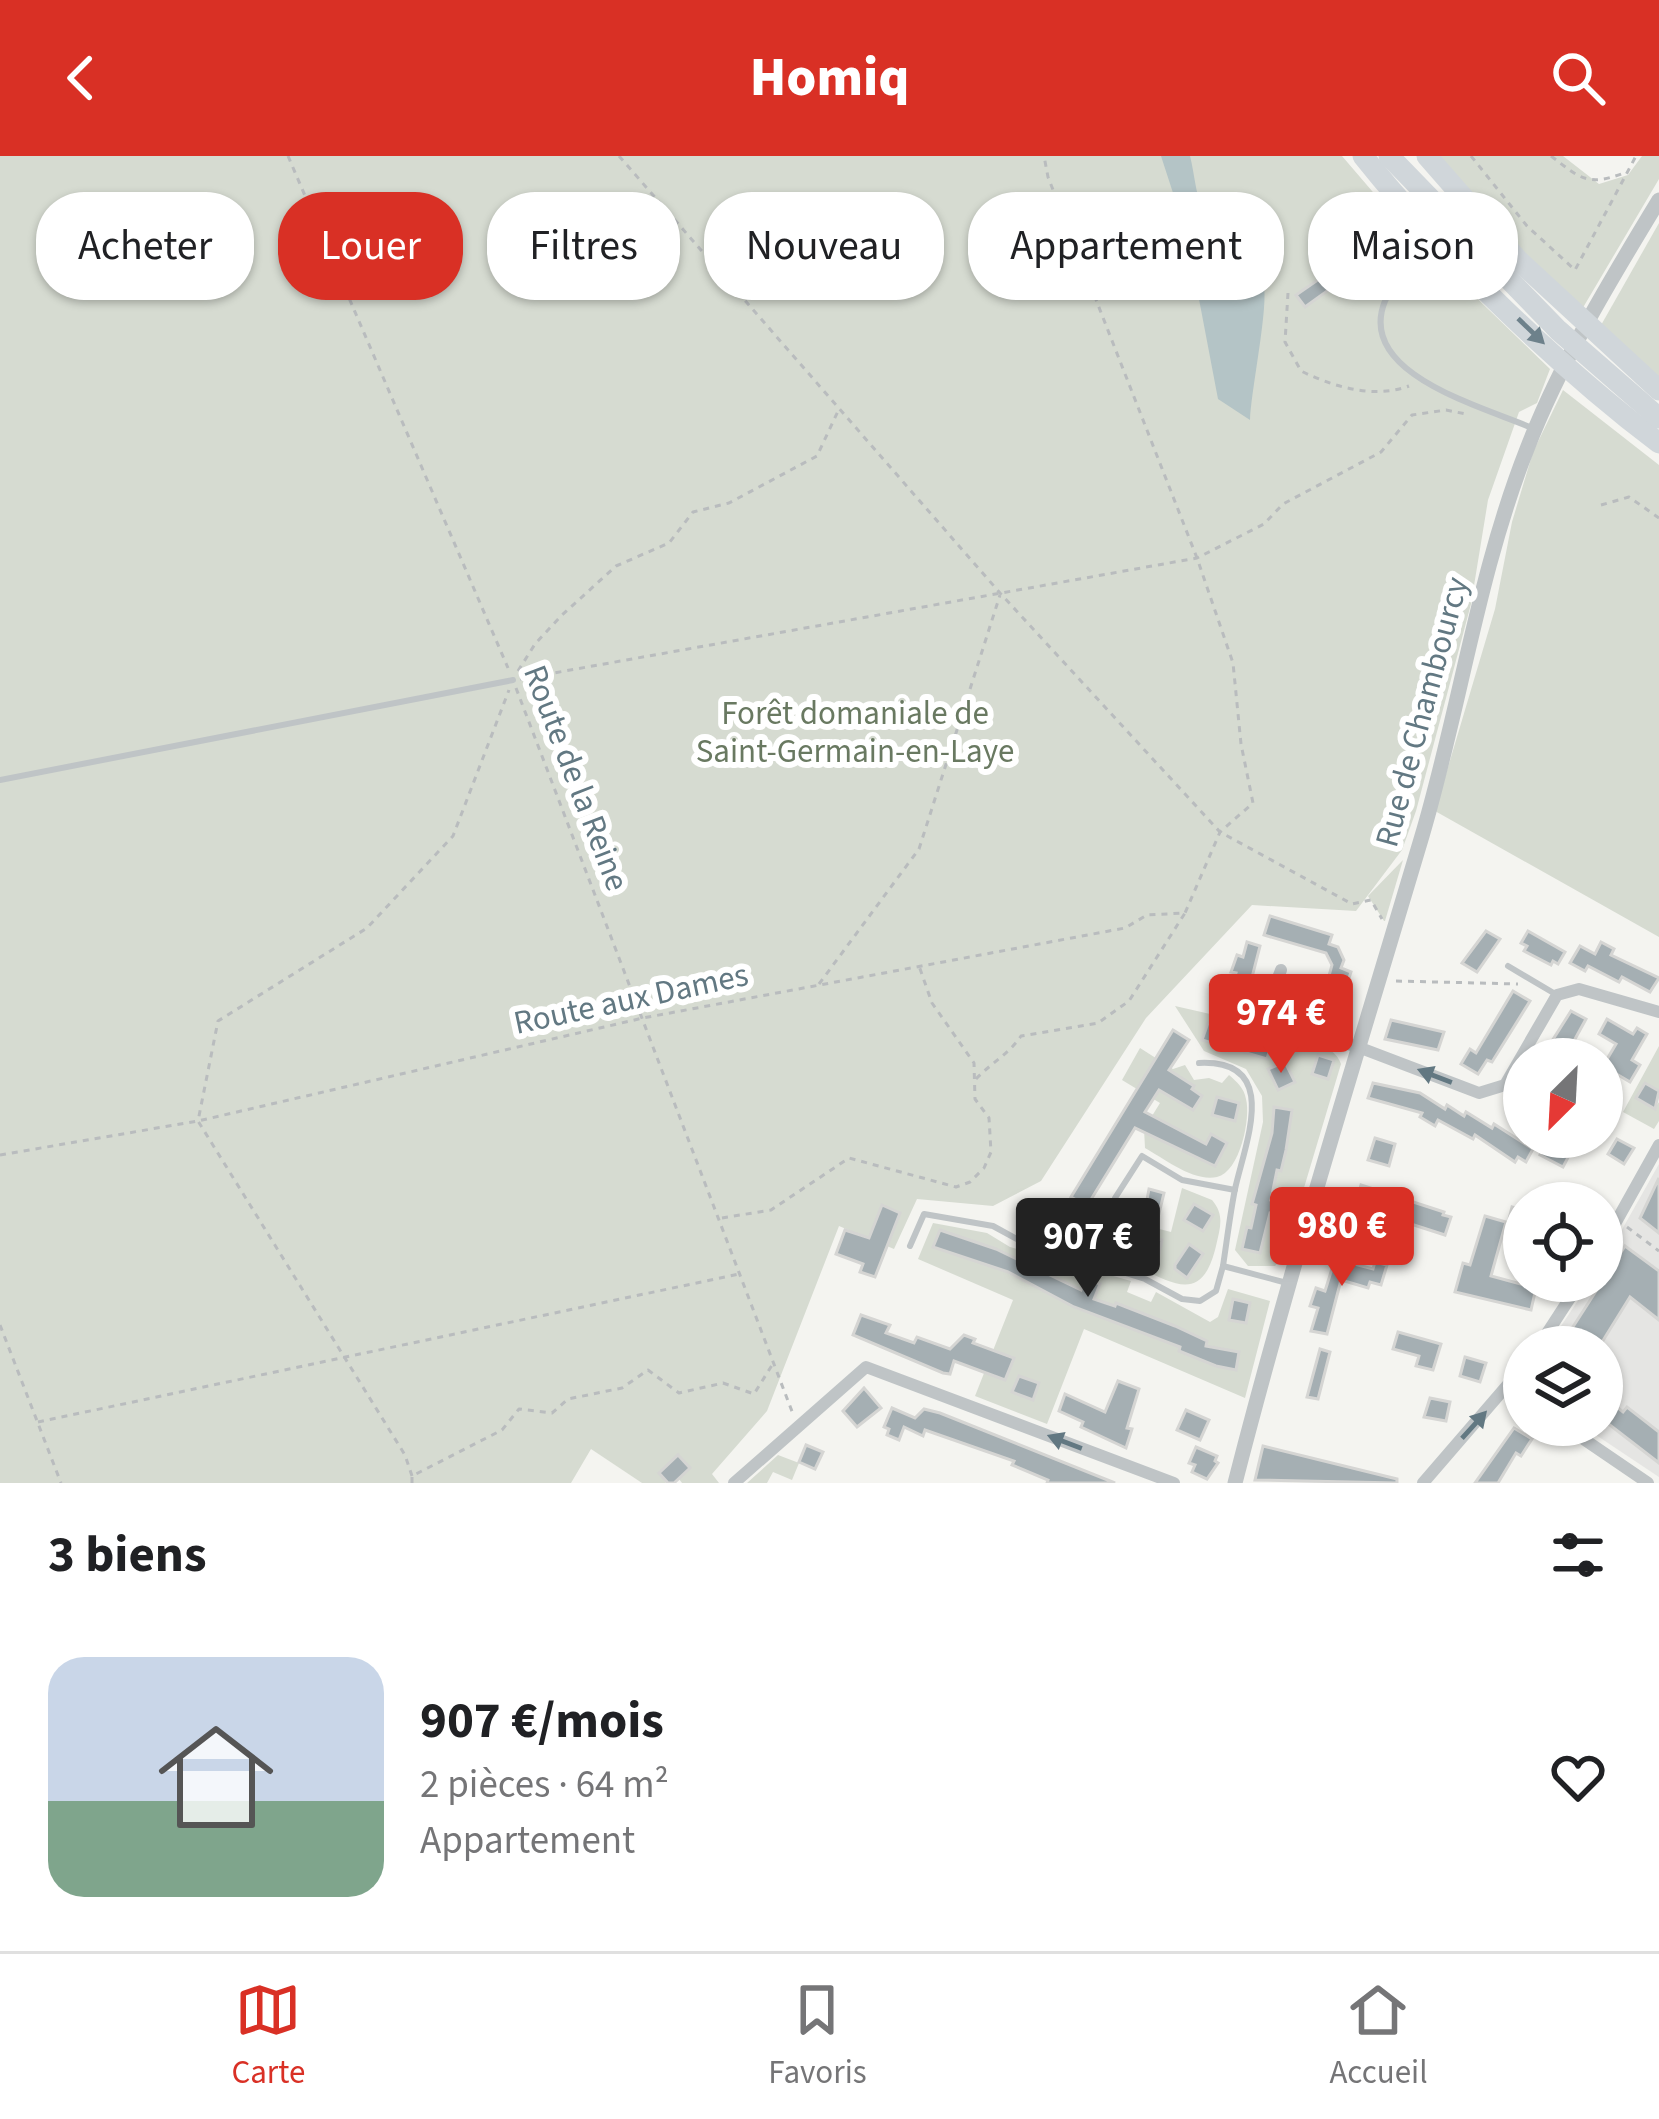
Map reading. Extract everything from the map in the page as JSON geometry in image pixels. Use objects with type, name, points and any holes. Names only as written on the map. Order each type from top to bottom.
[{"type":"highway","points":[[1363,156],[1396,192]]},
{"type":"highway","points":[[1389,156],[1558,330],[1659,418]]},
{"type":"highway","points":[[1427,156],[1518,260],[1659,391]]},
{"type":"highway","points":[[1500,300],[1659,443]]},
{"type":"street","name":"Rue de Chambourcy","points":[[1235,1483],[1287,1283],[1424,830],[1504,514],[1552,395],[1659,200]]},
{"type":"street","points":[[1281,970],[1270,1001],[1283,1024],[1479,1093],[1504,1085],[1557,995],[1579,989],[1659,1012]]},
{"type":"street","points":[[1623,1211],[1659,1145]]},
{"type":"street","points":[[734,1483],[866,1366],[1174,1483]]},
{"type":"street","points":[[1423,1483],[1503,1400]]},
{"type":"street","points":[[1594,1446],[1648,1483]]},
{"type":"lane","points":[[1385,300],[1381,323],[1387,348],[1402,367],[1422,381],[1535,430]]},
{"type":"lane","points":[[0,780],[513,680]]},
{"type":"lane","points":[[1508,966],[1557,995]]},
{"type":"lane","points":[[910,1246],[924,1214],[993,1226],[1017,1239],[1145,1279],[1182,1299],[1200,1300],[1216,1292],[1256,1111],[1249,1086],[1234,1070],[1218,1062],[1199,1063]]},
{"type":"lane","points":[[1115,1198],[1142,1156],[1182,1180],[1235,1190]]},
{"type":"lane","points":[[1223,1266],[1287,1283]]},
{"type":"path","name":"Route de la Reine","points":[[288,156],[513,680],[797,1427]]},
{"type":"path","points":[[620,156],[1000,593],[1220,832],[1352,904],[1371,901],[1383,923],[1394,928]]},
{"type":"path","points":[[975,1080],[1022,1036],[1097,1023],[1129,1001],[1185,913],[1220,832],[1253,803],[1241,745],[1233,663],[1044,156]]},
{"type":"path","points":[[1471,156],[1527,226],[1575,270],[1636,156]]},
{"type":"path","points":[[1551,156],[1582,179],[1601,181],[1625,172]]},
{"type":"path","points":[[1288,293],[1285,342],[1301,371],[1350,388],[1391,392],[1422,381]]},
{"type":"path","points":[[775,1360],[754,1394],[723,1383],[679,1393],[648,1370],[622,1388],[568,1399],[552,1413],[519,1409],[502,1430],[412,1480],[405,1455],[198,1121],[218,1021],[367,928],[453,836],[513,680],[535,644],[616,566],[669,543],[693,512],[729,503],[817,456],[839,410]]},
{"type":"path","points":[[513,680],[1197,558],[1264,524],[1283,504],[1381,452],[1412,415],[1446,410],[1471,416]]},
{"type":"path","points":[[1601,505],[1629,497],[1659,518]]},
{"type":"path","points":[[818,985],[920,849],[1000,593]]},
{"type":"path","name":"Route aux Dames","points":[[0,1155],[198,1121],[643,1018],[1125,928],[1147,915],[1185,913]]},
{"type":"path","points":[[720,1218],[771,1210],[849,1158],[956,1186],[970,1182],[984,1168],[991,1152],[989,1118],[976,1099],[974,1063],[932,1003],[919,966]]},
{"type":"path","points":[[1388,981],[1540,985]]},
{"type":"path","points":[[1623,1224],[1659,1251]]},
{"type":"path","points":[[38,1422],[741,1274]]},
{"type":"path","points":[[0,1325],[61,1483]]},
{"type":"shaded area","points":[[1161,156],[1190,156],[1197,192],[1173,192]]},
{"type":"shaded area","points":[[1199,300],[1264,300],[1250,420],[1218,399]]},
{"type":"shaded area","points":[[1659,1164],[1659,1477],[1612,1446],[1623,1446],[1623,1326],[1561,1326],[1577,1302],[1623,1302],[1623,1228]]},
{"type":"green space","name":"Forêt domaniale de Saint-Germain-en-Laye","points":[[0,156],[1342,156],[1373,192],[1308,192],[1308,300],[1479,300],[1550,369],[1537,403],[1519,412],[1488,500],[1471,604],[1402,850],[1356,911],[1252,905],[1146,1018],[1041,1181],[993,1206],[917,1199],[894,1249],[839,1226],[767,1411],[712,1474],[719,1483],[682,1483],[679,1479],[690,1468],[678,1455],[659,1472],[666,1483],[642,1483],[591,1449],[571,1483],[0,1483]]},
{"type":"green space","points":[[1437,156],[1563,156],[1599,184],[1628,175],[1642,156],[1659,156],[1659,179],[1581,311],[1518,249],[1518,192],[1468,192]]},
{"type":"green space","points":[[1659,223],[1659,379],[1600,327]]},
{"type":"green space","points":[[1563,390],[1659,465],[1659,937],[1435,811],[1495,609],[1512,522],[1533,452]]},
{"type":"green space","points":[[1403,860],[1385,921],[1384,921],[1368,896]]},
{"type":"green space","points":[[1175,1006],[1241,1021],[1276,1036],[1278,1032],[1315,1042],[1341,1064],[1283,1258],[1275,1266],[1248,1266],[1235,1250],[1263,1122],[1262,1096],[1246,1069],[1204,1051]]},
{"type":"green space","points":[[1659,1046],[1659,1091],[1645,1083],[1636,1098],[1654,1109],[1659,1102],[1659,1121],[1654,1129],[1623,1112]]},
{"type":"green space","points":[[1140,1048],[1173,1069],[1185,1065],[1194,1080],[1222,1083],[1229,1075],[1242,1088],[1245,1131],[1238,1155],[1225,1173],[1198,1176],[1145,1148],[1144,1129],[1160,1103],[1122,1080]]},
{"type":"green space","points":[[1182,1188],[1212,1200],[1220,1216],[1209,1267],[1200,1279],[1178,1284],[1118,1260],[1136,1223],[1171,1232]]},
{"type":"green space","points":[[933,1223],[987,1233],[1010,1247],[1131,1281],[1127,1292],[1151,1302],[1156,1292],[1210,1322],[1218,1317],[1228,1289],[1270,1301],[1245,1398],[1084,1329],[1047,1424],[975,1396],[1013,1300],[918,1259]]},
{"type":"green space","points":[[778,1455],[799,1463],[792,1480],[773,1472],[767,1483],[747,1483]]},
{"type":"building","points":[[1308,287],[1308,300],[1315,300],[1305,307],[1296,295]]},
{"type":"building","points":[[1270,916],[1332,935],[1329,944],[1338,947],[1344,960],[1341,968],[1351,972],[1331,1021],[1313,1016],[1319,980],[1327,983],[1332,965],[1326,953],[1264,935]]},
{"type":"building","points":[[1486,931],[1500,939],[1477,972],[1462,963]]},
{"type":"building","points":[[1528,931],[1565,952],[1558,964],[1524,951],[1527,946],[1521,943]]},
{"type":"building","points":[[1247,942],[1260,946],[1238,1032],[1272,1042],[1267,1059],[1202,1040],[1208,1023],[1219,1026],[1236,973],[1231,972]]},
{"type":"building","points":[[1601,942],[1614,949],[1611,955],[1659,978],[1650,992],[1622,977],[1619,982],[1588,966],[1585,971],[1570,963],[1580,946],[1595,954]]},
{"type":"building","points":[[1513,991],[1530,1001],[1492,1062],[1487,1060],[1478,1074],[1461,1064],[1470,1049],[1476,1053]]},
{"type":"building","points":[[1571,1011],[1586,1019],[1576,1038],[1554,1038]]},
{"type":"building","points":[[1607,1019],[1633,1034],[1637,1028],[1647,1034],[1632,1060],[1640,1065],[1630,1082],[1623,1078],[1623,1038],[1599,1034]]},
{"type":"building","points":[[1391,1020],[1444,1032],[1438,1050],[1385,1039]]},
{"type":"building","points":[[1173,1030],[1189,1040],[1169,1070],[1202,1096],[1193,1110],[1159,1090],[1145,1112],[1206,1144],[1211,1134],[1227,1143],[1215,1166],[1135,1128],[1087,1206],[1071,1197]]},
{"type":"building","points":[[1318,1055],[1334,1060],[1328,1079],[1312,1074]]},
{"type":"building","points":[[1285,1062],[1295,1082],[1278,1090],[1268,1069]]},
{"type":"building","points":[[1373,1083],[1420,1093],[1445,1109],[1447,1105],[1464,1116],[1466,1112],[1503,1130],[1503,1154],[1475,1135],[1473,1139],[1438,1120],[1435,1126],[1420,1117],[1422,1113],[1368,1098]]},
{"type":"building","points":[[1645,1083],[1659,1091],[1655,1109],[1636,1098]]},
{"type":"building","points":[[1217,1097],[1239,1103],[1235,1121],[1212,1115]]},
{"type":"building","points":[[1274,1107],[1292,1110],[1271,1200],[1279,1201],[1276,1214],[1270,1213],[1260,1253],[1242,1249],[1247,1227],[1251,1228]]},
{"type":"building","points":[[1375,1138],[1395,1144],[1389,1166],[1368,1160]]},
{"type":"building","points":[[1623,1142],[1634,1148],[1624,1164],[1614,1158],[1623,1158]]},
{"type":"building","points":[[1546,1158],[1568,1158],[1563,1167]]},
{"type":"building","points":[[1659,1178],[1659,1233],[1640,1218]]},
{"type":"building","points":[[1361,1185],[1444,1212],[1451,1217],[1445,1235],[1355,1206]]},
{"type":"building","points":[[1149,1189],[1164,1193],[1153,1238],[1162,1240],[1158,1258],[1137,1253]]},
{"type":"building","points":[[1050,1202],[1060,1223],[1043,1230],[1034,1209]]},
{"type":"building","points":[[1194,1204],[1213,1215],[1203,1231],[1184,1220]]},
{"type":"building","points":[[882,1205],[900,1213],[875,1277],[860,1272],[863,1264],[836,1254],[845,1230],[869,1238]]},
{"type":"building","points":[[1111,1214],[1126,1223],[1110,1250],[1095,1240]]},
{"type":"building","points":[[1337,1215],[1355,1220],[1348,1243],[1330,1238]]},
{"type":"building","points":[[1485,1216],[1503,1221],[1491,1276],[1503,1279],[1503,1302],[1533,1302],[1531,1310],[1455,1292],[1463,1263],[1470,1265]]},
{"type":"building","points":[[940,1230],[996,1249],[1081,1290],[1085,1279],[1100,1284],[1094,1299],[1175,1326],[1207,1341],[1206,1346],[1239,1352],[1236,1370],[1074,1307],[1008,1272],[933,1247]]},
{"type":"building","points":[[1189,1244],[1203,1254],[1187,1278],[1175,1265]]},
{"type":"building","points":[[1625,1246],[1659,1271],[1659,1320],[1630,1297],[1612,1326],[1574,1326],[1589,1302],[1623,1302]]},
{"type":"building","points":[[1335,1259],[1373,1269],[1375,1262],[1387,1265],[1381,1285],[1370,1282],[1368,1288],[1341,1280],[1327,1334],[1311,1331],[1318,1308],[1310,1306],[1316,1288],[1325,1291]]},
{"type":"building","points":[[1233,1299],[1250,1303],[1246,1323],[1229,1320]]},
{"type":"building","points":[[861,1315],[890,1325],[886,1333],[914,1343],[917,1337],[950,1349],[964,1335],[1014,1358],[1005,1380],[954,1361],[950,1374],[943,1373],[853,1335]]},
{"type":"building","points":[[1398,1332],[1441,1344],[1433,1370],[1416,1366],[1419,1356],[1393,1349]]},
{"type":"building","points":[[1320,1349],[1330,1352],[1318,1399],[1307,1397]]},
{"type":"building","points":[[1465,1357],[1486,1363],[1480,1382],[1460,1376]]},
{"type":"building","points":[[1019,1376],[1039,1383],[1033,1400],[1012,1392]]},
{"type":"building","points":[[1118,1381],[1139,1389],[1126,1448],[1059,1411],[1065,1394],[1105,1412]]},
{"type":"building","points":[[864,1388],[881,1408],[857,1427],[843,1411]]},
{"type":"building","points":[[1430,1398],[1450,1402],[1446,1421],[1424,1417]]},
{"type":"building","points":[[1627,1407],[1659,1432],[1659,1463],[1623,1435]]},
{"type":"building","points":[[892,1408],[915,1418],[924,1409],[940,1413],[1115,1483],[1047,1483],[1012,1465],[1014,1461],[925,1430],[923,1436],[904,1427],[899,1440],[887,1435],[889,1429],[884,1427]]},
{"type":"building","points":[[1186,1410],[1209,1420],[1200,1440],[1177,1430]]},
{"type":"building","points":[[1503,1444],[1527,1446],[1521,1456],[1516,1453],[1498,1483],[1475,1483]]},
{"type":"building","points":[[806,1445],[823,1452],[815,1469],[799,1462]]},
{"type":"building","points":[[1263,1446],[1397,1479],[1397,1483],[1255,1480]]},
{"type":"building","points":[[1196,1447],[1217,1456],[1218,1463],[1207,1479],[1192,1472],[1195,1465],[1189,1463]]},
{"type":"building","points":[[678,1455],[690,1468],[668,1483],[659,1473]]}]
